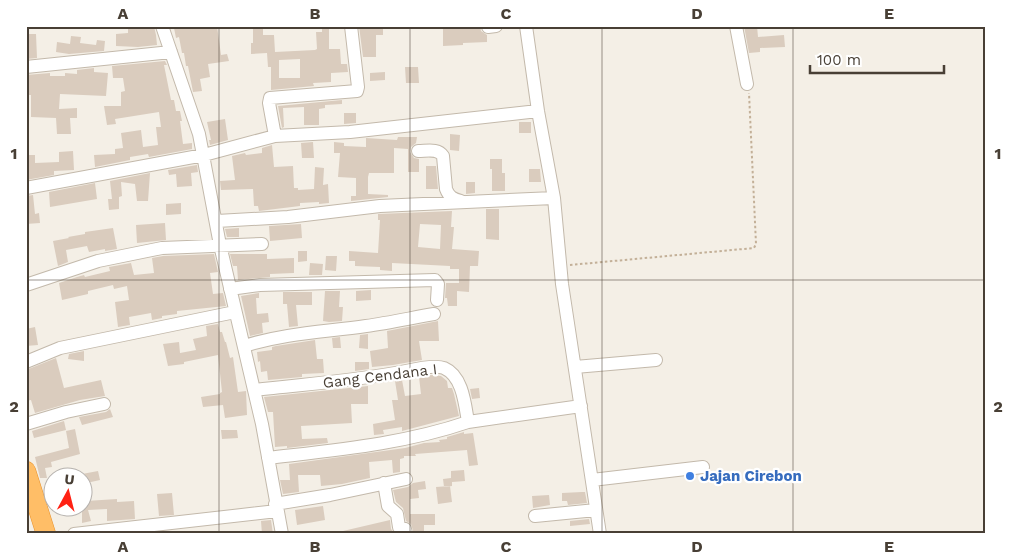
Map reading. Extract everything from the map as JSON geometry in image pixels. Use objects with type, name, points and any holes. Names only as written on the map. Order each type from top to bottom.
[{"type":"highway","points":[[26,471],[29,491],[46,534]]},
{"type":"highway","points":[[26,510],[34,534]]},
{"type":"street","points":[[162,26],[199,134],[204,155],[220,245],[254,390],[282,534]]},
{"type":"street","points":[[274,136],[269,103],[270,98],[357,91],[351,26]]},
{"type":"street","points":[[526,26],[538,112],[554,198],[560,266],[600,534]]},
{"type":"street","points":[[736,26],[747,84]]},
{"type":"street","points":[[26,67],[171,52]]},
{"type":"street","points":[[26,188],[204,155],[274,136],[350,132],[538,112]]},
{"type":"street","points":[[418,151],[442,152],[448,194],[454,200],[463,202]]},
{"type":"street","points":[[217,221],[288,218],[380,206],[554,198]]},
{"type":"street","points":[[26,285],[98,261],[162,248],[262,244]]},
{"type":"street","points":[[230,289],[260,285],[435,280],[438,284],[437,300]]},
{"type":"street","points":[[26,362],[60,348],[235,312]]},
{"type":"street","points":[[244,346],[266,339],[314,331],[365,326],[434,314]]},
{"type":"street","points":[[575,368],[656,360]]},
{"type":"street","name":"Gang Cendana I","points":[[254,390],[366,379],[416,369],[441,367],[458,382],[468,422]]},
{"type":"street","points":[[26,424],[66,412],[104,404]]},
{"type":"street","points":[[268,458],[376,445],[468,422],[581,406]]},
{"type":"street","points":[[592,480],[704,467]]},
{"type":"street","points":[[74,534],[276,508],[406,478]]},
{"type":"street","points":[[384,483],[388,506],[397,514],[399,527],[405,529],[406,534]]},
{"type":"street","points":[[535,516],[596,510]]},
{"type":"path","points":[[560,266],[754,248],[756,244],[750,99],[747,84]]},
{"type":"building","points":[[143,26],[154,26],[157,45],[138,47],[116,46],[116,34],[128,33],[128,28],[143,28]]},
{"type":"building","points":[[182,26],[217,26],[221,55],[227,54],[229,61],[208,64],[210,77],[200,79],[202,91],[193,92],[188,66],[186,66],[179,37],[176,38],[174,28]]},
{"type":"building","points":[[322,26],[329,26],[329,49],[340,49],[341,64],[347,64],[348,72],[331,73],[331,82],[313,83],[314,86],[271,90],[271,67],[268,67],[267,53],[251,54],[253,27],[263,27],[263,35],[274,35],[275,52],[315,50],[317,49],[316,32],[322,32]],"holes":[[[300,59],[300,78],[279,78],[279,60]]]},
{"type":"building","points":[[359,26],[383,26],[383,35],[376,35],[376,57],[363,57]]},
{"type":"building","points":[[443,26],[480,26],[481,31],[487,35],[487,42],[443,46]]},
{"type":"building","points":[[744,26],[757,26],[758,37],[784,35],[785,47],[760,48],[760,52],[749,53]]},
{"type":"building","points":[[26,34],[36,34],[37,58],[26,59]]},
{"type":"building","points":[[71,36],[81,37],[80,43],[96,45],[97,40],[105,41],[104,51],[69,54],[56,52],[57,42],[70,44]]},
{"type":"building","points":[[165,61],[167,65],[164,65],[171,100],[174,100],[176,111],[180,111],[183,144],[192,143],[192,149],[149,157],[148,154],[130,157],[130,160],[95,167],[94,155],[115,154],[115,149],[123,148],[121,133],[141,130],[143,147],[158,145],[156,127],[161,127],[159,112],[115,119],[116,124],[107,125],[104,106],[121,106],[121,92],[125,91],[123,78],[113,78],[112,66]]},
{"type":"building","points":[[405,67],[418,67],[419,83],[406,83]]},
{"type":"building","points":[[94,68],[94,72],[108,73],[106,96],[60,94],[59,109],[77,108],[77,118],[70,118],[71,134],[57,134],[56,118],[31,117],[31,95],[26,95],[26,75],[50,73],[50,76],[65,76],[65,73],[77,74],[77,70]]},
{"type":"building","points":[[385,72],[385,80],[370,81],[370,73]]},
{"type":"building","points":[[342,100],[342,104],[325,105],[325,108],[319,109],[319,125],[304,125],[304,107],[283,108],[284,127],[282,128],[278,106]]},
{"type":"building","points":[[344,113],[356,113],[356,123],[344,124]]},
{"type":"building","points":[[225,119],[228,140],[210,145],[209,140],[211,140],[207,122]]},
{"type":"building","points":[[519,122],[531,122],[531,133],[519,133]]},
{"type":"building","points":[[450,134],[460,135],[459,151],[450,150]]},
{"type":"building","points":[[398,137],[417,137],[416,143],[411,147],[410,152],[414,158],[419,159],[419,172],[408,172],[408,149],[394,148],[394,173],[369,173],[368,177],[368,194],[388,195],[388,197],[351,201],[351,196],[356,196],[356,178],[338,177],[340,153],[334,153],[334,142],[344,143],[344,146],[366,147],[366,138],[397,140]]},
{"type":"building","points":[[313,142],[314,158],[302,158],[301,143]]},
{"type":"building","points":[[272,145],[274,167],[293,166],[294,188],[298,188],[298,190],[314,189],[315,167],[324,168],[323,185],[328,184],[329,203],[300,203],[300,206],[259,211],[258,206],[254,206],[253,189],[221,190],[220,181],[235,180],[232,156],[245,153],[246,155],[262,153],[262,148]]},
{"type":"building","points":[[73,151],[74,170],[54,171],[54,175],[26,180],[26,155],[35,155],[35,163],[59,162],[59,152]]},
{"type":"building","points":[[490,159],[502,159],[502,173],[505,173],[505,191],[492,191]]},
{"type":"building","points":[[197,165],[198,172],[191,173],[192,186],[177,187],[176,174],[169,175],[168,170]]},
{"type":"building","points":[[426,166],[436,166],[438,189],[426,189]]},
{"type":"building","points":[[529,169],[540,169],[541,182],[529,182]]},
{"type":"building","points":[[150,173],[148,201],[137,201],[135,184],[121,182],[122,196],[119,197],[119,209],[109,210],[108,199],[112,199],[110,181]]},
{"type":"building","points":[[466,182],[475,182],[475,193],[466,194]]},
{"type":"building","points":[[95,183],[97,199],[50,207],[49,192]]},
{"type":"building","points":[[33,195],[35,214],[39,213],[40,223],[26,224],[26,196]]},
{"type":"building","points":[[181,203],[181,214],[166,215],[166,204]]},
{"type":"building","points":[[486,209],[499,209],[499,240],[486,239]]},
{"type":"building","points":[[452,211],[451,227],[454,227],[452,249],[479,251],[478,266],[470,266],[469,292],[457,291],[457,306],[448,306],[447,298],[445,298],[446,283],[459,283],[459,269],[450,269],[450,266],[392,263],[392,271],[380,270],[380,267],[355,266],[355,261],[349,261],[349,251],[378,253],[380,220],[378,220],[378,214]],"holes":[[[420,224],[441,225],[440,249],[418,247]]]},
{"type":"building","points":[[165,223],[166,240],[137,243],[136,225]]},
{"type":"building","points":[[301,224],[302,238],[270,241],[269,226]]},
{"type":"building","points":[[113,228],[117,249],[89,252],[87,246],[66,250],[68,262],[58,266],[53,241],[85,234],[85,232]]},
{"type":"building","points":[[239,228],[239,237],[227,237],[225,229]]},
{"type":"building","points":[[298,251],[307,251],[307,261],[298,262]]},
{"type":"building","points":[[214,254],[218,272],[210,273],[213,294],[223,293],[226,306],[177,311],[177,314],[162,316],[162,318],[152,320],[151,313],[129,317],[130,325],[118,327],[115,302],[129,300],[127,286],[114,289],[113,285],[88,291],[88,294],[62,300],[59,283],[84,275],[85,277],[110,271],[109,267],[131,263],[134,275],[154,273],[152,258]]},
{"type":"building","points":[[230,254],[267,254],[267,259],[294,258],[294,273],[270,274],[270,277],[238,280],[237,266],[233,266]]},
{"type":"building","points":[[326,256],[337,256],[336,271],[325,270]]},
{"type":"building","points":[[310,263],[323,264],[322,275],[309,275]]},
{"type":"building","points":[[371,290],[371,300],[356,301],[356,291]]},
{"type":"building","points":[[325,291],[340,291],[339,307],[343,307],[342,321],[323,321]]},
{"type":"building","points":[[283,292],[312,292],[312,305],[296,305],[298,326],[289,327],[287,304],[283,304]]},
{"type":"building","points":[[259,293],[259,298],[256,298],[257,314],[268,313],[269,322],[262,323],[263,333],[250,336],[241,296]]},
{"type":"building","points":[[438,321],[439,341],[419,341],[422,360],[372,367],[370,351],[388,348],[387,331]]},
{"type":"building","points":[[218,324],[226,342],[230,358],[233,357],[238,392],[246,391],[247,415],[225,418],[223,405],[203,407],[201,397],[222,392],[218,355],[168,366],[163,344],[179,342],[180,353],[196,350],[193,339],[207,336],[206,326]]},
{"type":"building","points":[[35,327],[38,345],[26,346],[26,329]]},
{"type":"building","points":[[368,334],[368,349],[359,348],[360,335]]},
{"type":"building","points":[[340,337],[341,348],[333,348],[332,338]]},
{"type":"building","points":[[315,340],[317,359],[323,359],[324,373],[302,374],[302,377],[268,380],[267,371],[261,372],[257,352],[272,350],[272,347],[276,346]]},
{"type":"building","points":[[84,351],[84,361],[68,359],[69,354]]},
{"type":"building","points":[[56,358],[64,388],[101,380],[105,396],[80,400],[35,413],[31,400],[26,401],[26,370]]},
{"type":"building","points":[[355,362],[369,362],[369,369],[355,371]]},
{"type":"building","points":[[441,376],[447,381],[448,388],[452,388],[459,416],[402,431],[402,427],[383,430],[384,434],[374,435],[373,424],[395,420],[392,400],[398,400],[395,381],[402,380],[405,396],[421,394],[419,377]]},
{"type":"building","points":[[368,386],[368,404],[351,404],[352,423],[301,426],[302,439],[327,438],[328,443],[287,448],[287,446],[275,447],[273,412],[268,412],[264,397]]},
{"type":"building","points":[[479,388],[480,398],[472,399],[470,389]]},
{"type":"building","points":[[110,409],[113,417],[82,425],[79,417],[106,412]]},
{"type":"building","points":[[64,421],[66,430],[34,438],[32,431]]},
{"type":"building","points":[[75,429],[80,454],[51,462],[52,467],[42,468],[42,478],[40,478],[35,457],[69,448],[66,431]]},
{"type":"building","points":[[221,430],[237,430],[238,438],[222,439]]},
{"type":"building","points":[[464,432],[464,434],[473,433],[478,465],[469,466],[467,450],[415,454],[416,456],[404,456],[404,458],[400,459],[400,472],[393,473],[392,460],[369,462],[370,478],[342,484],[321,486],[320,475],[298,475],[299,492],[283,494],[280,480],[290,480],[289,464],[440,442],[439,440]]},
{"type":"building","points":[[464,470],[465,481],[452,482],[452,486],[444,487],[443,479],[451,478],[451,471]]},
{"type":"building","points":[[98,471],[100,480],[92,482],[92,472]]},
{"type":"building","points":[[425,481],[426,489],[418,490],[419,498],[410,499],[410,514],[435,514],[435,525],[424,525],[424,534],[414,534],[411,524],[406,521],[403,508],[396,502],[393,490]]},
{"type":"building","points":[[450,486],[452,502],[438,504],[436,487]]},
{"type":"building","points":[[585,492],[587,503],[568,505],[567,501],[562,501],[562,493]]},
{"type":"building","points":[[172,493],[174,515],[159,516],[157,494]]},
{"type":"building","points":[[549,495],[550,505],[533,508],[532,496]]},
{"type":"building","points":[[117,499],[117,502],[134,501],[135,519],[107,521],[107,509],[92,510],[92,501]]},
{"type":"building","points":[[323,506],[325,520],[297,525],[295,510]]},
{"type":"building","points":[[82,518],[90,518],[91,521],[82,523]]},
{"type":"building","points":[[589,519],[590,524],[570,526],[570,521]]},
{"type":"building","points":[[271,520],[273,534],[262,534],[261,521]]},
{"type":"building","points":[[390,520],[391,529],[395,534],[344,534],[343,531]]},
{"type":"place","name":"Jajan Cirebon","points":[[690,476]]}]
